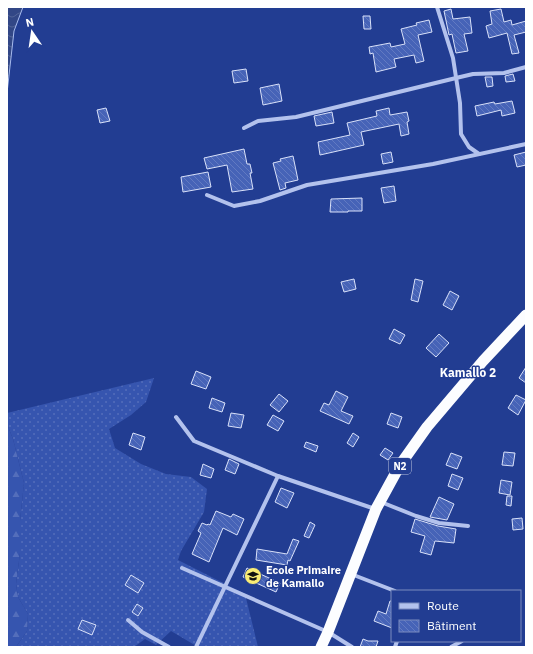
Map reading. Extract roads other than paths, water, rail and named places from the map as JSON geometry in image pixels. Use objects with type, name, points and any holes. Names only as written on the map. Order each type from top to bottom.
[{"type":"highway","name":"N2","points":[[321,647],[378,505],[400,465],[427,427],[483,361],[526,314]]},
{"type":"street","points":[[439,8],[453,58],[460,104],[461,134],[468,147],[479,154]]},
{"type":"street","points":[[244,128],[258,121],[296,117],[473,74],[504,73],[526,67]]},
{"type":"street","points":[[207,195],[234,206],[260,201],[307,185],[433,164],[526,144]]},
{"type":"street","points":[[176,417],[194,441],[278,476],[439,523],[468,526]]},
{"type":"street","points":[[196,647],[278,476]]},
{"type":"street","points":[[182,568],[328,632],[352,647]]},
{"type":"street","points":[[351,574],[392,590]]},
{"type":"street","points":[[128,620],[142,632],[169,647]]},
{"type":"street","points":[[451,647],[460,642]]},
{"type":"water","points":[[7,7],[23,7],[14,31],[7,93]]},
{"type":"place","name":"Ecole Primaire de Kamallo","points":[[253,576]]},
{"type":"district","name":"Kamallo 2","points":[[468,372]]}]
